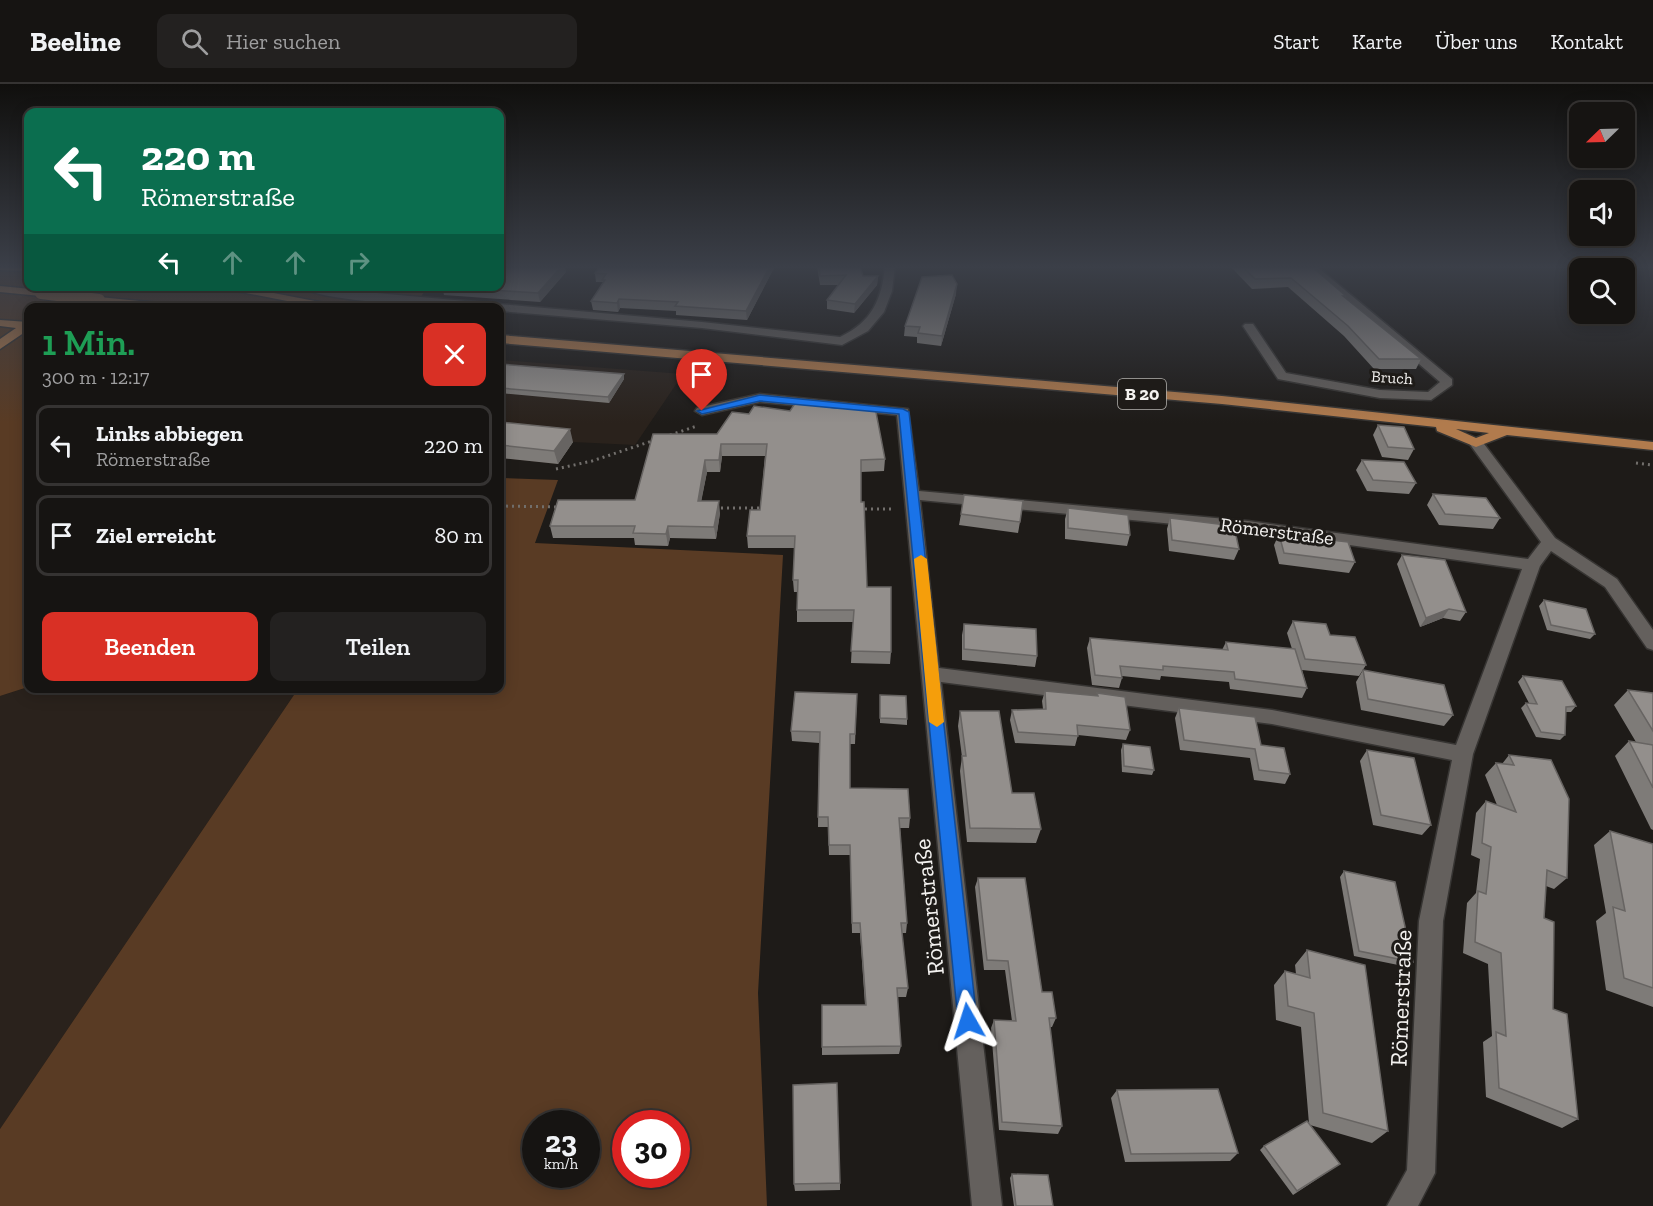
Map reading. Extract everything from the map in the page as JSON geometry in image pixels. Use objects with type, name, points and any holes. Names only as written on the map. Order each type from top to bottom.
[{"type":"main road","points":[[0,323],[24,326]]},
{"type":"main road","points":[[0,345],[24,329]]},
{"type":"main road","points":[[504,333],[606,349]]},
{"type":"main road","name":"B 20","points":[[504,339],[1222,400],[1653,446]]},
{"type":"main road","points":[[504,345],[606,349]]},
{"type":"main road","points":[[1427,422],[1476,443],[1507,430]]},
{"type":"street","points":[[624,318],[842,341],[857,336],[874,318]]},
{"type":"street","name":"Bruch","points":[[1249,326],[1282,376],[1380,394],[1431,396],[1448,382],[1372,318]]},
{"type":"street","name":"Römerstraße","points":[[702,418],[760,398],[903,412],[915,502],[987,1206]]},
{"type":"street","points":[[1476,443],[1549,543],[1611,583],[1653,644]]},
{"type":"street","name":"Römerstraße","points":[[915,502],[1248,526],[1532,565]]},
{"type":"street","name":"Römerstraße","points":[[1402,1206],[1421,1173],[1431,921],[1463,754],[1532,565],[1549,543]]},
{"type":"street","points":[[932,674],[1272,717],[1463,754]]},
{"type":"path","points":[[668,436],[702,418]]},
{"type":"path","points":[[556,469],[592,461],[657,439]]},
{"type":"path","points":[[856,509],[915,502]]},
{"type":"path","points":[[504,507],[571,507]]},
{"type":"path","points":[[713,508],[773,508]]},
{"type":"shaded area","points":[[0,318],[24,318],[24,688],[0,696]]},
{"type":"shaded area","points":[[504,360],[683,374],[635,445],[573,442],[558,464],[504,458]]},
{"type":"shaded area","points":[[504,478],[558,480],[535,543],[783,555],[758,993],[767,1206],[0,1206],[0,1129],[295,693],[504,693]]},
{"type":"shaded area","points":[[24,688],[24,693],[295,693],[0,1129],[0,696]]},
{"type":"building","points":[[908,318],[947,318],[942,336],[918,333],[920,327],[905,326]]},
{"type":"building","points":[[1339,318],[1371,318],[1421,359],[1379,359]]},
{"type":"building","points":[[504,364],[624,374],[608,397],[504,388]]},
{"type":"building","points":[[796,402],[835,408],[875,407],[885,459],[861,460],[861,502],[864,502],[867,587],[891,587],[891,652],[851,651],[854,610],[797,610],[798,580],[793,580],[795,536],[747,536],[750,510],[760,510],[767,444],[721,444],[719,460],[705,460],[698,501],[719,501],[714,527],[668,526],[666,534],[633,533],[635,526],[550,526],[558,500],[635,500],[653,434],[717,434],[732,412],[749,414],[754,406],[790,411]]},
{"type":"building","points":[[504,422],[570,429],[554,451],[504,445]]},
{"type":"building","points":[[1378,425],[1404,427],[1414,449],[1388,447]]},
{"type":"building","points":[[1362,460],[1404,462],[1416,483],[1373,480]]},
{"type":"building","points":[[1433,494],[1486,498],[1500,518],[1445,514]]},
{"type":"building","points":[[964,495],[1023,501],[1020,522],[961,514]]},
{"type":"building","points":[[1068,508],[1128,515],[1130,535],[1068,528]]},
{"type":"building","points":[[1170,518],[1234,526],[1239,549],[1172,540]]},
{"type":"building","points":[[1279,534],[1348,542],[1355,562],[1284,553]]},
{"type":"building","points":[[1402,555],[1445,560],[1466,612],[1449,609],[1426,618]]},
{"type":"building","points":[[1544,600],[1586,609],[1595,634],[1551,625]]},
{"type":"building","points":[[1293,621],[1326,624],[1330,635],[1355,637],[1366,665],[1305,659]]},
{"type":"building","points":[[964,624],[1036,629],[1037,656],[964,649]]},
{"type":"building","points":[[1090,638],[1228,650],[1226,642],[1295,649],[1307,688],[1235,679],[1234,672],[1163,666],[1163,670],[1120,666],[1122,678],[1095,675]]},
{"type":"building","points":[[1363,670],[1444,685],[1453,715],[1368,699]]},
{"type":"building","points":[[1523,676],[1562,681],[1576,706],[1566,707],[1565,735],[1541,732],[1526,703],[1537,704]]},
{"type":"building","points":[[1628,690],[1653,693],[1653,731]]},
{"type":"building","points":[[1045,691],[1098,696],[1097,693],[1125,697],[1130,730],[1077,725],[1078,736],[1018,732],[1012,710],[1046,709]]},
{"type":"building","points":[[795,692],[857,694],[855,734],[850,734],[850,788],[908,789],[910,818],[899,818],[907,923],[901,923],[908,988],[897,988],[901,1046],[822,1047],[822,1005],[866,1005],[860,923],[852,923],[850,845],[829,845],[828,817],[818,817],[820,732],[791,731]]},
{"type":"building","points":[[880,695],[906,696],[907,719],[880,718]]},
{"type":"building","points":[[1179,708],[1255,717],[1261,745],[1284,748],[1290,774],[1259,770],[1255,749],[1184,740]]},
{"type":"building","points":[[960,711],[999,711],[1012,793],[1034,793],[1041,829],[970,828],[962,756],[966,756]]},
{"type":"building","points":[[1629,741],[1653,745],[1653,788]]},
{"type":"building","points":[[1123,744],[1150,747],[1154,770],[1124,766]]},
{"type":"building","points":[[1367,750],[1414,758],[1431,825],[1381,815]]},
{"type":"building","points":[[1509,755],[1551,760],[1569,799],[1567,878],[1547,870],[1544,918],[1554,922],[1553,1009],[1567,1014],[1578,1119],[1499,1088],[1496,1032],[1506,1036],[1501,953],[1475,942],[1478,891],[1486,894],[1491,847],[1482,843],[1486,801],[1516,812],[1496,763],[1514,765]]},
{"type":"building","points":[[1610,831],[1653,844],[1653,988],[1624,978],[1613,907],[1625,911]]},
{"type":"building","points":[[1344,871],[1395,882],[1413,962],[1359,951]]},
{"type":"building","points":[[978,878],[1025,878],[1042,992],[1052,992],[1056,1018],[1049,1018],[1062,1126],[1002,1122],[994,1020],[1016,1021],[1008,961],[987,960]]},
{"type":"building","points":[[1307,950],[1365,965],[1388,1131],[1323,1113],[1314,1013],[1288,1006],[1285,971],[1310,978]]},
{"type":"building","points":[[837,1083],[840,1183],[794,1184],[793,1085]]},
{"type":"building","points":[[1218,1089],[1238,1153],[1131,1154],[1117,1090]]},
{"type":"building","points":[[1307,1121],[1340,1164],[1297,1191],[1264,1146]]},
{"type":"building","points":[[1012,1174],[1048,1175],[1053,1206],[1016,1206]]},
{"type":"slow traffic","points":[[921,559],[937,722]]},
{"type":"route","points":[[702,411],[760,398],[903,412],[916,509],[968,1021]]}]
